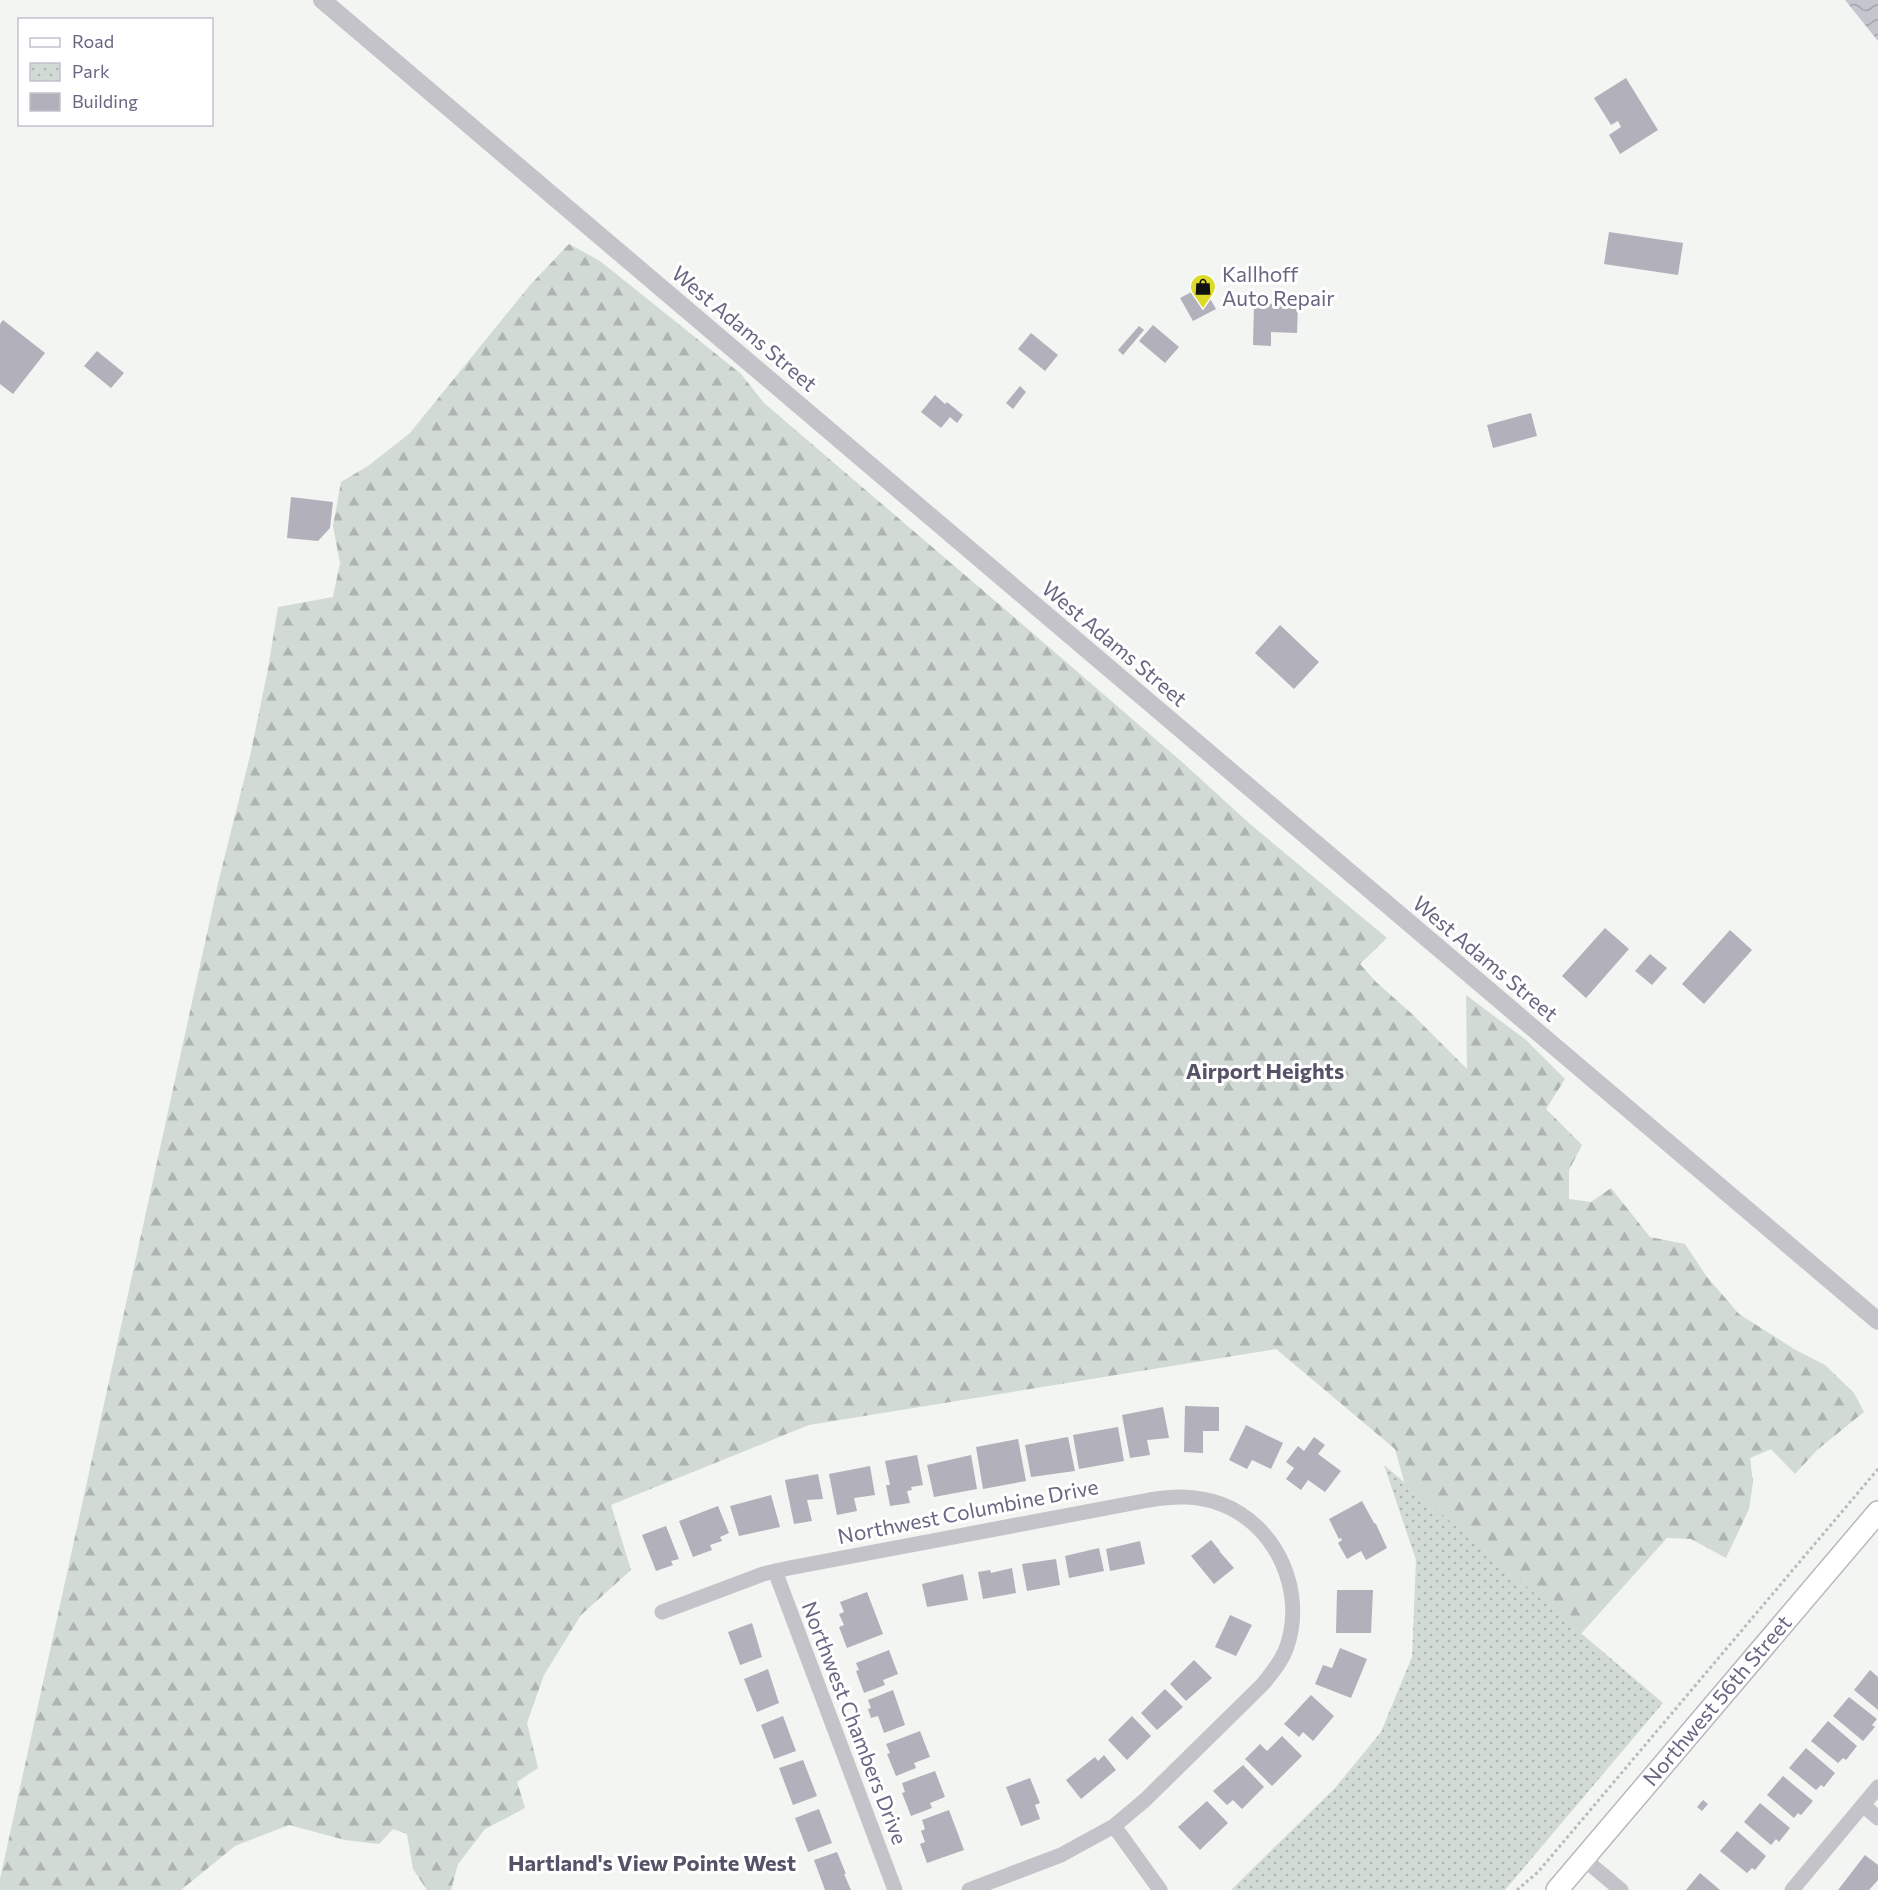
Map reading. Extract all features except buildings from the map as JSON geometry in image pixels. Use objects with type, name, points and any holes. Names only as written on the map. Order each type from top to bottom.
[{"type":"main road","name":"Northwest 56th Street","points":[[1557,1890],[1878,1512]]},
{"type":"street","name":"West Adams Street","points":[[322,0],[1878,1321]]},
{"type":"street","name":"Northwest Columbine Drive","points":[[662,1612],[775,1571],[1137,1502],[1182,1496],[1208,1500],[1233,1510],[1254,1525],[1273,1545],[1285,1568],[1292,1616],[1286,1649],[1277,1666],[1263,1684],[1145,1800],[1114,1826],[1061,1855],[969,1890]]},
{"type":"street","name":"Northwest Chambers Drive","points":[[775,1571],[895,1890]]},
{"type":"street","points":[[1792,1890],[1878,1787]]},
{"type":"street","points":[[1863,1805],[1878,1818]]},
{"type":"street","points":[[1114,1826],[1160,1890]]},
{"type":"street","points":[[1584,1859],[1621,1890]]},
{"type":"path","points":[[1517,1890],[1538,1872],[1878,1469]]},
{"type":"green space","points":[[569,244],[600,261],[741,374],[764,403],[1182,762],[1250,824],[1387,938],[1360,964],[1467,1069],[1466,995],[1526,1040],[1565,1079],[1546,1109],[1582,1145],[1569,1170],[1569,1199],[1591,1202],[1611,1188],[1650,1237],[1685,1244],[1707,1277],[1739,1314],[1794,1349],[1825,1365],[1854,1393],[1864,1412],[1817,1450],[1795,1474],[1771,1449],[1750,1458],[1753,1482],[1749,1509],[1726,1558],[1691,1539],[1667,1538],[1570,1646],[1384,1740],[1422,1656],[1415,1520],[1395,1449],[1276,1349],[809,1425],[611,1505],[631,1570],[581,1615],[544,1675],[527,1723],[538,1768],[517,1782],[525,1808],[485,1829],[458,1864],[451,1890],[427,1890],[413,1869],[407,1834],[393,1829],[379,1844],[345,1840],[289,1825],[235,1846],[181,1890],[0,1890],[0,1879],[219,879],[250,756],[278,607],[333,597],[340,563],[333,526],[341,482],[368,466],[410,433],[531,284]]},
{"type":"green space","points":[[1384,1465],[1663,1703],[1505,1890],[1231,1890],[1335,1788],[1381,1732],[1412,1657],[1416,1560]]},
{"type":"water","points":[[1845,0],[1878,0],[1878,41]]},
{"type":"place","name":"Kallhoff Auto Repair","points":[[1203,310]]},
{"type":"district","name":"Airport Heights","points":[[1265,1071]]},
{"type":"district","name":"Hartland's View Pointe West","points":[[652,1863]]}]
